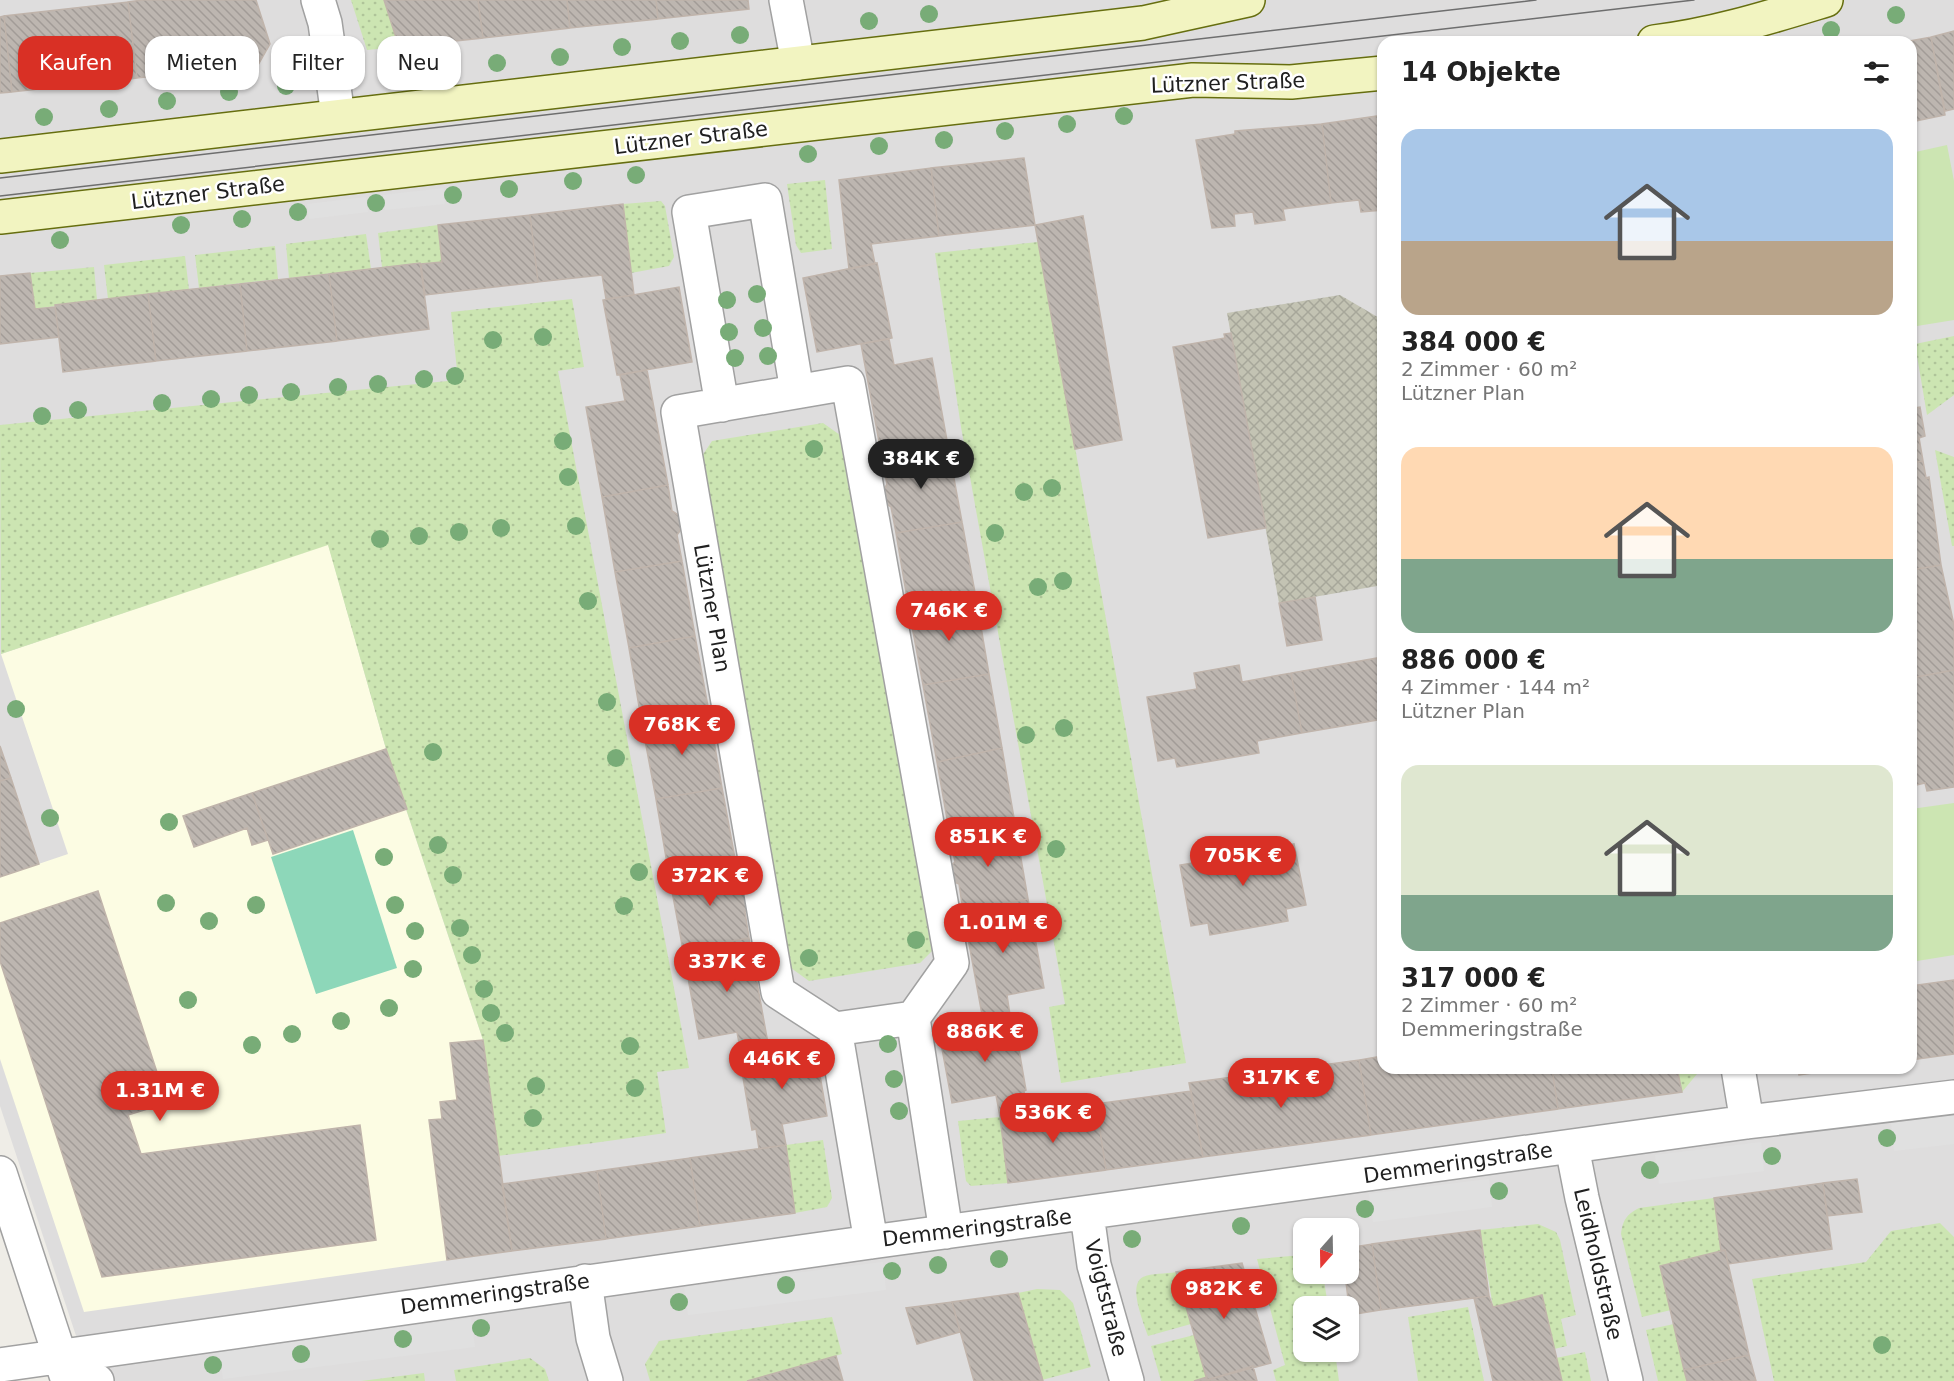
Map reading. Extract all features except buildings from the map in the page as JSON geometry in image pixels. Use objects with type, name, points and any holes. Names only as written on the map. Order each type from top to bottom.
[{"type":"main road","points":[[0,156],[1143,23],[1248,0]]},
{"type":"main road","points":[[1695,36],[1751,23],[1826,0]]},
{"type":"main road","name":"Lützner Straße","points":[[0,217],[1193,80],[1291,82],[1377,74]]},
{"type":"street","points":[[318,0],[325,23],[338,116]]},
{"type":"street","points":[[786,0],[798,63]]},
{"type":"street","points":[[722,405],[690,212],[765,200],[797,391]]},
{"type":"street","name":"Lützner Plan","points":[[835,1029],[778,992],[678,412],[848,383],[952,963],[913,1018]]},
{"type":"street","points":[[871,1242],[835,1029],[913,1018],[946,1232]]},
{"type":"street","points":[[1739,1074],[1747,1122]]},
{"type":"street","name":"Demmeringstraße","points":[[0,1365],[64,1369],[585,1281],[1747,1122],[1954,1097]]},
{"type":"street","name":"Leidholdstraße","points":[[1572,1147],[1626,1381]]},
{"type":"street","points":[[0,1173],[64,1369],[98,1381]]},
{"type":"street","name":"Voigtstraße","points":[[1087,1214],[1094,1265],[1127,1381]]},
{"type":"street","points":[[585,1281],[593,1338],[606,1381]]},
{"type":"shaded area","points":[[0,0],[1954,0],[1954,1381],[91,1381],[0,1106]]},
{"type":"shaded area","points":[[444,188],[445,204],[385,210],[383,195]]},
{"type":"shaded area","points":[[366,197],[368,212],[309,219],[307,204]]},
{"type":"shaded area","points":[[1340,295],[1377,317],[1377,586],[1279,603],[1227,313]]},
{"type":"shaded area","points":[[328,544],[386,749],[483,1040],[512,1251],[84,1312],[0,1059],[0,877],[68,854],[1,654]]},
{"type":"shaded area","points":[[1954,1115],[1954,1144],[1894,1151],[1891,1123]]},
{"type":"shaded area","points":[[1761,1142],[1764,1171],[1659,1184],[1655,1155]]},
{"type":"shaded area","points":[[1489,1179],[1492,1207],[1373,1222],[1369,1194]]},
{"type":"shaded area","points":[[883,1262],[886,1290],[688,1315],[684,1287]]},
{"type":"shaded area","points":[[471,1318],[475,1347],[223,1379],[219,1350]]},
{"type":"green space","points":[[351,0],[384,0],[395,36],[377,36],[377,49],[367,50],[365,36],[363,36]]},
{"type":"green space","points":[[1947,145],[1954,181],[1954,320],[1917,326],[1917,152]]},
{"type":"green space","points":[[825,180],[832,249],[801,253],[796,245],[787,184]]},
{"type":"green space","points":[[661,201],[665,206],[674,257],[669,266],[631,273],[623,204]]},
{"type":"green space","points":[[438,225],[442,262],[382,267],[378,233]]},
{"type":"green space","points":[[366,234],[371,269],[289,278],[286,244]]},
{"type":"green space","points":[[1038,242],[1186,1063],[1061,1083],[1049,1007],[1065,1004],[961,427],[935,253]]},
{"type":"green space","points":[[275,246],[278,279],[199,288],[195,255]]},
{"type":"green space","points":[[185,256],[189,290],[108,299],[104,265]]},
{"type":"green space","points":[[94,267],[97,300],[35,309],[30,273]]},
{"type":"green space","points":[[572,299],[584,367],[558,371],[689,1068],[657,1072],[666,1133],[498,1156],[483,1040],[386,749],[328,545],[1,654],[0,425],[458,380],[451,312]]},
{"type":"green space","points":[[1954,336],[1954,395],[1927,415],[1917,356],[1917,344]]},
{"type":"green space","points":[[823,423],[840,435],[932,951],[920,963],[809,981],[791,968],[700,459],[712,441]]},
{"type":"green space","points":[[1935,450],[1954,457],[1954,546],[1952,546]]},
{"type":"green space","points":[[1954,803],[1954,955],[1917,961],[1917,808]]},
{"type":"green space","points":[[353,830],[397,968],[316,994],[271,857]]},
{"type":"green space","points":[[1678,1074],[1697,1074],[1682,1092]]},
{"type":"green space","points":[[1000,1117],[1008,1183],[971,1186],[966,1181],[958,1121]]},
{"type":"green space","points":[[823,1140],[832,1198],[827,1207],[795,1213],[786,1145]]},
{"type":"green space","points":[[1714,1198],[1721,1251],[1671,1310],[1642,1317],[1621,1234],[1626,1218],[1639,1208]]},
{"type":"green space","points":[[1940,1223],[1954,1237],[1954,1381],[1774,1381],[1752,1279],[1866,1262],[1891,1231]]},
{"type":"green space","points":[[1538,1224],[1556,1232],[1560,1240],[1576,1315],[1561,1319],[1567,1346],[1554,1349],[1542,1295],[1493,1307],[1480,1230]]},
{"type":"green space","points":[[1293,1256],[1293,1284],[1325,1284],[1326,1296],[1293,1296],[1293,1362],[1336,1362],[1339,1381],[1276,1381],[1273,1370],[1285,1365],[1257,1259]]},
{"type":"green space","points":[[1176,1272],[1191,1324],[1148,1336],[1136,1296],[1138,1281],[1154,1274]]},
{"type":"green space","points":[[1037,1289],[1060,1290],[1073,1303],[1091,1367],[1042,1380],[1018,1293]]},
{"type":"green space","points":[[1468,1307],[1484,1381],[1418,1381],[1408,1317]]},
{"type":"green space","points":[[832,1317],[842,1354],[747,1381],[650,1381],[645,1364],[659,1341]]},
{"type":"green space","points":[[1674,1324],[1687,1381],[1658,1381],[1646,1330]]},
{"type":"green space","points":[[1194,1335],[1207,1377],[1194,1381],[1161,1381],[1151,1346]]},
{"type":"green space","points":[[1585,1352],[1591,1381],[1562,1381],[1556,1358]]},
{"type":"green space","points":[[530,1358],[545,1369],[549,1381],[456,1381],[454,1370]]},
{"type":"green space","points":[[424,1373],[425,1381],[361,1381]]},
{"type":"tram line","points":[[0,178],[1536,0]]},
{"type":"tram line","points":[[1383,36],[1694,0]]},
{"type":"tram line","points":[[0,196],[1377,37]]}]
